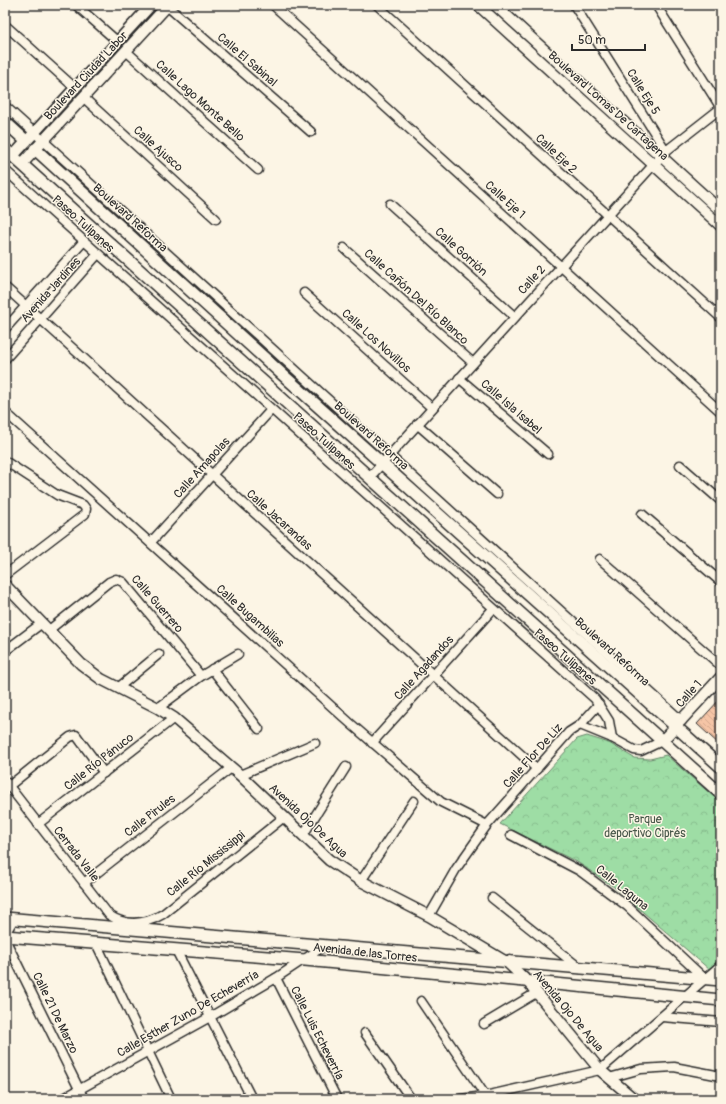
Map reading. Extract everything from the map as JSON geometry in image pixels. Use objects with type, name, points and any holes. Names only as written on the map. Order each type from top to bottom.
[{"type":"main road","name":"Boulevard Reforma","points":[[5,122],[30,136]]},
{"type":"main road","name":"Boulevard Reforma","points":[[39,145],[679,724],[721,767]]},
{"type":"main road","points":[[9,153],[721,794]]},
{"type":"main road","name":"Avenida de las Torres","points":[[10,919],[508,963],[721,980]]},
{"type":"main road","name":"Avenida de las Torres","points":[[5,936],[305,960],[721,1000]]},
{"type":"street","points":[[76,5],[118,42]]},
{"type":"street","name":"Boulevard Ciudad Labor","points":[[9,153],[30,136],[151,5]]},
{"type":"street","name":"Boulevard Ciudad Labor","points":[[22,164],[168,5]]},
{"type":"street","name":"Calle El Sabinal","points":[[168,5],[311,132]]},
{"type":"street","name":"Calle Eje 1","points":[[273,5],[721,412]]},
{"type":"street","name":"Calle Eje 2","points":[[377,5],[607,216],[721,318]]},
{"type":"street","name":"Boulevard Lomas De Cartagena","points":[[478,5],[721,226]]},
{"type":"street","name":"Boulevard Lomas De Cartagena","points":[[495,5],[663,154],[721,211]]},
{"type":"street","name":"Calle Eje 5","points":[[574,5],[663,154]]},
{"type":"street","points":[[656,5],[721,108]]},
{"type":"street","points":[[5,25],[75,88]]},
{"type":"street","name":"Calle Lago Monte Bello","points":[[126,51],[258,170]]},
{"type":"street","name":"Calle Ajusco","points":[[84,98],[216,219]]},
{"type":"street","points":[[5,106],[30,136]]},
{"type":"street","name":"Calle 2","points":[[370,477],[663,154],[721,108]]},
{"type":"street","name":"Boulevard Reforma","points":[[30,136],[39,145]]},
{"type":"street","name":"Paseo Tulipanes","points":[[5,170],[599,704],[609,721],[612,738]]},
{"type":"street","name":"Calle Gorrión","points":[[390,204],[515,317]]},
{"type":"street","name":"Avenida Jardines","points":[[5,329],[84,241]]},
{"type":"street","name":"Calle Cañón Del Río Blanco","points":[[344,248],[473,363]]},
{"type":"street","name":"Avenida Jardines","points":[[5,359],[98,254]]},
{"type":"street","name":"Calle Jacarandas","points":[[5,287],[537,769]]},
{"type":"street","name":"Calle Los Novillos","points":[[304,293],[432,408]]},
{"type":"street","name":"Calle Isla Isabel","points":[[459,378],[548,454]]},
{"type":"street","name":"Calle Amapolas","points":[[151,542],[271,410]]},
{"type":"street","name":"Calle Bugambilias","points":[[5,412],[151,542],[372,743],[441,802],[487,825]]},
{"type":"street","points":[[417,424],[497,494]]},
{"type":"street","points":[[5,461],[57,495],[83,505],[86,509],[85,514],[5,575]]},
{"type":"street","points":[[680,465],[721,501]]},
{"type":"street","points":[[642,514],[721,582]]},
{"type":"street","points":[[600,558],[721,666]]},
{"type":"street","name":"Calle Guerrero","points":[[46,627],[116,579],[123,582],[201,676]]},
{"type":"street","name":"Avenida Ojo De Agua","points":[[5,585],[81,664],[101,679],[119,687],[174,718],[240,775],[304,834],[329,860],[361,881],[429,916],[508,963],[528,982],[600,1070],[634,1099]]},
{"type":"street","name":"Calle Agadandos","points":[[372,743],[493,609]]},
{"type":"street","points":[[5,651],[46,627]]},
{"type":"street","points":[[119,687],[159,654]]},
{"type":"street","points":[[158,708],[201,676],[238,654]]},
{"type":"street","points":[[212,669],[260,729]]},
{"type":"street","name":"Calle 1","points":[[662,741],[721,677]]},
{"type":"street","name":"Calle Flor De Liz","points":[[429,916],[456,869],[487,825],[569,732],[580,725],[599,704]]},
{"type":"street","name":"Calle Río Pánuco","points":[[38,824],[174,718]]},
{"type":"street","points":[[580,725],[612,738],[634,750],[641,751],[662,741]]},
{"type":"street","points":[[7,783],[70,737],[76,735],[104,774]]},
{"type":"street","points":[[240,775],[315,743]]},
{"type":"street","points":[[304,834],[346,767]]},
{"type":"street","name":"Calle Pirules","points":[[84,883],[231,768]]},
{"type":"street","name":"Cerrada Valle","points":[[7,783],[109,915],[117,920],[140,923]]},
{"type":"street","points":[[361,881],[414,801]]},
{"type":"street","name":"Calle Río Mississippi","points":[[140,923],[153,920],[163,914],[284,817]]},
{"type":"street","name":"Calle Laguna","points":[[511,835],[580,871],[627,906],[705,979]]},
{"type":"street","points":[[492,898],[582,969]]},
{"type":"street","points":[[5,936],[10,919]]},
{"type":"street","name":"Calle 21 De Marzo","points":[[5,936],[84,1099]]},
{"type":"street","points":[[96,943],[171,1099]]},
{"type":"street","name":"Calle Esther Zuno De Echeverría","points":[[62,1099],[79,1088],[148,1053],[210,1017],[305,960],[324,946]]},
{"type":"street","points":[[176,950],[252,1099]]},
{"type":"street","points":[[460,1099],[486,1097],[600,1070],[721,964]]},
{"type":"street","name":"Calle Luis Echeverría","points":[[276,978],[337,1099]]},
{"type":"street","points":[[484,1024],[536,993]]},
{"type":"street","points":[[421,1001],[486,1097]]},
{"type":"street","points":[[662,1017],[721,1022]]},
{"type":"street","points":[[366,1033],[411,1099]]},
{"type":"street","points":[[609,1078],[641,1069],[674,1067],[721,1076]]},
{"type":"green space","name":"Parque deportivo Ciprés","points":[[587,736],[609,743],[634,758],[650,759],[666,755],[721,803],[721,959],[710,970],[614,887],[577,862],[500,824],[577,739]]},
{"type":"building","points":[[721,698],[721,746],[697,724]]}]
